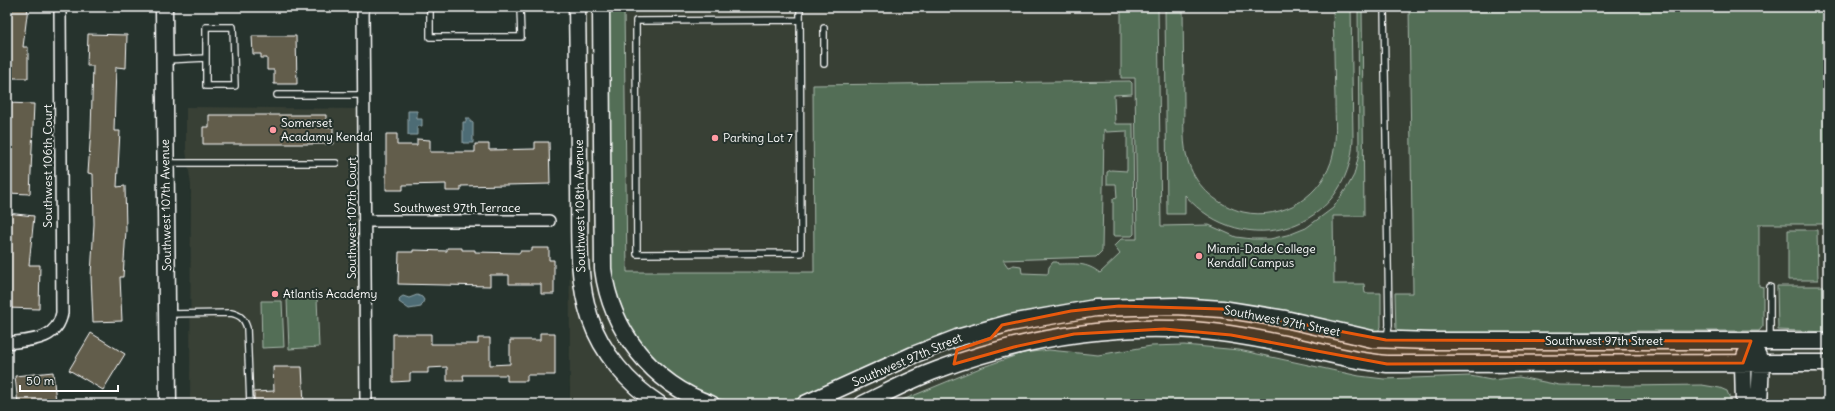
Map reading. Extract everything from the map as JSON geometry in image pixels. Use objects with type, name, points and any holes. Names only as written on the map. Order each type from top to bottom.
[{"type":"street","name":"Southwest 106th Court","points":[[7,343],[40,338],[52,332],[59,324],[62,303],[60,7]]},
{"type":"street","name":"Southwest 107th Avenue","points":[[164,7],[168,404]]},
{"type":"street","name":"Southwest 107th Court","points":[[363,7],[366,404]]},
{"type":"street","name":"Southwest 108th Avenue","points":[[577,7],[580,252],[583,290],[595,331],[614,362],[638,389],[659,404]]},
{"type":"street","name":"Southwest 108th Avenue","points":[[600,7],[602,249],[605,284],[611,304],[625,334],[633,347],[654,370],[681,390],[711,404]]},
{"type":"street","name":"Southwest 97th Terrace","points":[[365,221],[549,221]]},
{"type":"street","name":"Southwest 97th Street","points":[[805,404],[913,355],[957,338],[1002,325],[1071,311],[1095,308],[1176,306],[1222,309],[1255,314],[1358,336],[1386,340],[1430,342],[1828,341]]},
{"type":"street","points":[[954,364],[957,350],[991,338],[1002,325]]},
{"type":"street","name":"Southwest 97th Street","points":[[863,404],[920,377],[954,364],[1014,347],[1058,337],[1164,329],[1216,333],[1305,348],[1366,362],[1412,365],[1743,363],[1828,364]]},
{"type":"street","points":[[1305,348],[1330,346],[1360,352],[1376,353],[1383,349],[1386,340]]},
{"type":"street","points":[[1751,341],[1761,363],[1759,404]]},
{"type":"street","points":[[1744,404],[1743,363],[1751,341]]},
{"type":"lane","points":[[430,7],[430,38],[521,37],[520,7]]},
{"type":"lane","points":[[800,7],[801,253],[637,254],[636,21],[800,20]]},
{"type":"lane","points":[[1384,7],[1389,325],[1386,340]]},
{"type":"lane","points":[[206,27],[233,27],[235,86],[206,86],[206,58],[206,27]]},
{"type":"lane","points":[[824,28],[824,64]]},
{"type":"lane","points":[[164,60],[206,58]]},
{"type":"lane","points":[[277,95],[364,95]]},
{"type":"lane","points":[[165,163],[336,163]]},
{"type":"lane","points":[[1770,288],[1770,341]]},
{"type":"lane","points":[[167,314],[230,313],[239,315],[244,320],[247,328],[250,404]]},
{"type":"highlighted area","points":[[1119,306],[1222,309],[1386,340],[1751,341],[1743,363],[1723,364],[1387,364],[1231,335],[1164,329],[1074,334],[1014,347],[954,364],[957,350],[991,338],[1002,325],[1071,311]]},
{"type":"shaded area","name":"Miami-Dade College Kendall Campus","points":[[569,7],[1828,7],[1828,404],[570,404]]},
{"type":"shaded area","name":"Atlantis Academy","points":[[186,107],[359,109],[360,404],[190,404],[191,185],[186,150]]},
{"type":"green space","points":[[607,7],[624,7],[627,272],[814,272],[813,85],[1130,81],[1132,83],[1132,94],[1114,95],[1115,124],[1133,124],[1134,234],[1132,236],[1113,236],[1113,199],[1117,198],[1116,184],[1107,184],[1107,172],[1111,170],[1127,171],[1127,131],[1106,132],[1104,129],[1102,251],[1096,257],[1003,260],[1008,267],[1014,265],[1021,266],[1022,273],[1048,274],[1049,267],[1053,262],[1057,262],[1058,264],[1085,265],[1100,273],[1120,254],[1114,246],[1121,239],[1137,239],[1135,78],[1121,78],[1121,8],[1158,7],[1161,226],[1209,225],[1236,237],[1270,239],[1291,234],[1306,228],[1333,208],[1354,175],[1359,154],[1358,7],[1362,7],[1364,216],[1333,216],[1334,284],[1364,284],[1365,293],[1381,293],[1381,327],[1377,332],[1090,302],[1017,314],[802,398],[772,404],[746,404],[710,396],[687,386],[651,359],[624,320],[610,273]]},
{"type":"green space","points":[[1165,7],[1183,7],[1184,134],[1185,149],[1193,173],[1203,188],[1217,201],[1243,212],[1258,214],[1273,213],[1300,202],[1321,182],[1328,169],[1333,155],[1335,135],[1333,7],[1351,7],[1353,139],[1347,170],[1334,196],[1314,215],[1290,227],[1263,231],[1235,228],[1209,216],[1185,195],[1185,214],[1167,214]]},
{"type":"green space","points":[[1409,7],[1828,7],[1828,224],[1759,224],[1759,286],[1763,287],[1763,326],[1759,331],[1625,331],[1512,334],[1396,332],[1395,293],[1413,293]]},
{"type":"green space","points":[[1788,230],[1817,230],[1818,280],[1788,280]]},
{"type":"green space","points":[[1777,286],[1828,286],[1828,332],[1778,330]]},
{"type":"green space","points":[[317,298],[319,347],[289,349],[287,299]]},
{"type":"green space","points":[[261,301],[282,301],[284,347],[262,348]]},
{"type":"green space","points":[[1184,345],[1239,350],[1359,376],[1384,379],[1470,376],[1491,380],[1519,377],[1559,385],[1702,385],[1720,388],[1727,391],[1732,404],[893,404],[980,368],[1023,353],[1049,350],[1098,355],[1151,346]]},
{"type":"water","points":[[408,111],[417,111],[417,119],[422,119],[422,126],[417,126],[417,135],[408,135]]},
{"type":"water","points":[[466,118],[470,118],[470,122],[473,122],[473,143],[463,143],[463,122],[466,122]]},
{"type":"water","points":[[417,295],[422,297],[424,300],[421,307],[409,309],[399,302],[400,298],[403,296],[409,298]]},
{"type":"building","points":[[7,7],[28,7],[23,47],[28,47],[28,78],[7,78]]},
{"type":"building","points":[[88,34],[127,35],[126,68],[116,67],[114,131],[120,131],[117,187],[125,186],[126,230],[123,277],[120,277],[122,321],[93,322],[91,275],[94,224],[93,174],[88,173],[93,66],[87,66]]},
{"type":"building","points":[[252,36],[296,36],[297,84],[274,84],[274,70],[267,70],[267,58],[261,58],[261,54],[253,54]]},
{"type":"building","points":[[7,103],[34,104],[30,194],[7,193],[9,144],[7,144]]},
{"type":"building","points":[[209,115],[326,115],[326,127],[333,127],[333,144],[203,144],[203,127],[209,127]]},
{"type":"building","points":[[386,134],[397,134],[397,145],[417,145],[417,139],[430,140],[430,152],[475,152],[475,144],[489,144],[489,150],[535,149],[535,142],[549,142],[550,184],[461,186],[461,191],[446,191],[446,184],[403,185],[403,190],[386,190]]},
{"type":"building","points":[[7,213],[34,216],[29,265],[40,265],[39,309],[7,308]]},
{"type":"building","points":[[447,248],[462,248],[462,250],[475,250],[475,252],[520,253],[520,251],[532,251],[532,248],[549,248],[549,260],[554,260],[554,294],[541,294],[541,284],[509,284],[509,275],[490,275],[490,286],[398,284],[399,252],[413,252],[413,250],[447,251]]},
{"type":"building","points":[[91,333],[125,354],[103,390],[69,370]]},
{"type":"building","points":[[540,333],[555,333],[555,375],[527,375],[527,381],[507,381],[507,375],[463,375],[464,381],[447,381],[447,367],[428,368],[428,373],[410,373],[410,381],[393,382],[393,334],[431,334],[431,344],[478,344],[478,338],[490,338],[490,365],[510,364],[510,340],[540,340]]},
{"type":"building","points":[[273,367],[302,367],[304,404],[254,404],[254,392],[274,391]]},
{"type":"building","points":[[53,372],[56,402],[18,404],[15,376]]},
{"type":"place","name":"Somerset Acadamy Kendal","points":[[273,130]]},
{"type":"place","name":"Parking Lot 7","points":[[715,138]]},
{"type":"place","name":"Miami-Dade College Kendall Campus","points":[[1199,256]]},
{"type":"place","name":"Atlantis Academy","points":[[275,294]]}]
